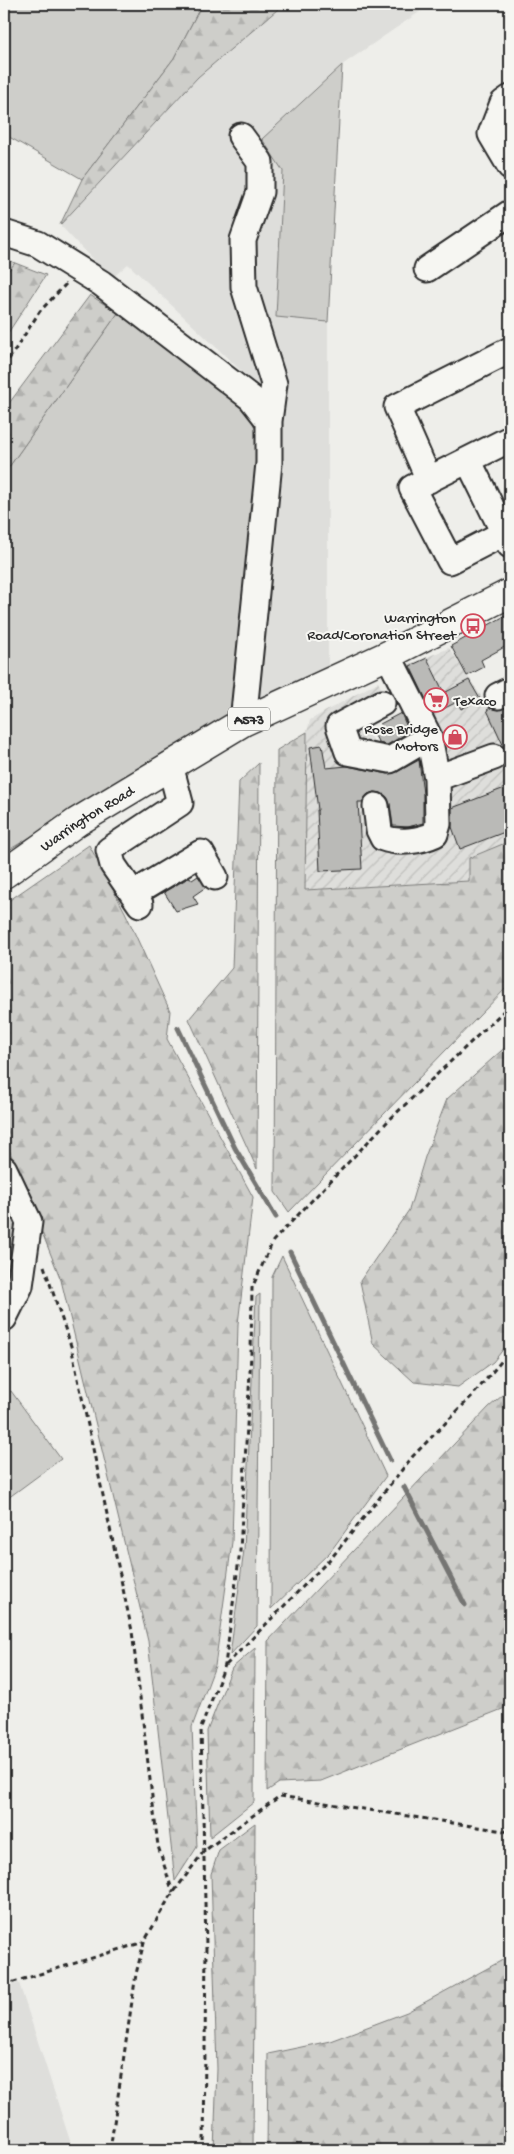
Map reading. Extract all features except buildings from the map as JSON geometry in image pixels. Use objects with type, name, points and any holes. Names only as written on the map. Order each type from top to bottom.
[{"type":"main road","name":"Warrington Road","points":[[4,874],[77,822],[170,764],[243,722],[388,654],[510,593]]},
{"type":"street","points":[[510,98],[503,103],[491,134],[510,166]]},
{"type":"street","points":[[241,136],[260,162],[260,192],[243,240],[244,287],[274,384],[269,421],[269,463],[243,722]]},
{"type":"street","points":[[427,269],[510,213]]},
{"type":"street","points":[[4,234],[38,244],[101,283],[250,398],[269,421]]},
{"type":"street","points":[[468,460],[507,539],[450,561],[420,484],[397,407],[510,350]]},
{"type":"street","points":[[420,484],[510,439]]},
{"type":"street","points":[[376,806],[383,838],[392,842],[425,839],[435,834],[438,824],[437,778],[430,738],[388,654]]},
{"type":"street","points":[[382,703],[339,726],[348,752],[390,760],[430,738]]},
{"type":"street","points":[[437,778],[494,757]]},
{"type":"street","points":[[170,764],[180,803],[109,850],[113,865],[137,899],[201,854],[215,877]]},
{"type":"street","points":[[4,1170],[29,1222],[20,1286],[4,1318]]},
{"type":"path","points":[[4,367],[40,311],[80,270]]},
{"type":"path","points":[[204,2150],[206,1946],[200,1728],[225,1665],[240,1551],[251,1354],[252,1288],[273,1241],[388,1121],[510,1005]]},
{"type":"path","points":[[41,1257],[71,1346],[132,1631],[158,1846],[173,1893]]},
{"type":"path","points":[[225,1665],[333,1556],[412,1456],[473,1395],[510,1351]]},
{"type":"path","points":[[110,2150],[136,1974],[144,1942],[173,1893],[204,1851],[280,1796],[510,1832]]},
{"type":"path","points":[[4,1985],[144,1942]]},
{"type":"shaded area","points":[[284,4],[431,4],[342,65],[283,171],[276,316],[328,322],[328,668],[233,714],[246,404],[256,385],[128,264],[111,279],[60,225],[198,77]]},
{"type":"shaded area","points":[[449,648],[487,705],[510,695],[510,841],[469,858],[470,881],[305,890],[307,732],[310,720],[378,682],[393,711],[365,723],[377,749],[389,748],[427,729],[400,668]]},
{"type":"shaded area","points":[[19,1983],[73,2150],[4,2150],[4,1987]]},
{"type":"green space","points":[[4,4],[202,4],[174,58],[82,179],[4,134]]},
{"type":"green space","points":[[202,4],[284,4],[198,77],[60,225],[82,179],[174,58]]},
{"type":"green space","points":[[342,65],[328,322],[276,317],[283,171],[262,139]]},
{"type":"green space","points":[[4,258],[15,263],[4,276]]},
{"type":"green space","points":[[15,263],[46,275],[4,339],[4,276]]},
{"type":"green space","points":[[90,295],[118,313],[4,474],[4,410]]},
{"type":"green space","points":[[118,313],[246,404],[262,447],[233,714],[4,853],[4,474]]},
{"type":"green space","points":[[307,732],[305,890],[469,881],[469,858],[510,841],[510,984],[289,1212],[275,1192],[277,750]]},
{"type":"green space","points":[[259,763],[257,1169],[189,1019],[232,968],[239,782]]},
{"type":"green space","points":[[89,845],[125,912],[170,1011],[167,1039],[253,1197],[238,1324],[232,1542],[215,1666],[192,1727],[197,1847],[175,1881],[148,1641],[61,1280],[4,1137],[4,904]]},
{"type":"green space","points":[[510,1043],[510,1341],[493,1362],[458,1387],[414,1382],[373,1344],[360,1281],[409,1210],[425,1157],[447,1099]]},
{"type":"green space","points":[[4,1181],[22,1219],[8,1290],[4,1294]]},
{"type":"green space","points":[[282,1256],[386,1476],[330,1552],[271,1609],[272,1277]]},
{"type":"green space","points":[[260,1294],[257,1626],[230,1655],[244,1550],[256,1297]]},
{"type":"green space","points":[[510,1389],[510,1706],[321,1781],[279,1783],[267,1791],[268,1641],[489,1407]]},
{"type":"green space","points":[[11,1391],[61,1459],[4,1501],[4,1397]]},
{"type":"green space","points":[[255,1648],[254,1802],[210,1837],[207,1731],[232,1668]]},
{"type":"green space","points":[[255,1823],[253,2150],[214,2150],[217,2069],[211,1874],[219,1850]]},
{"type":"green space","points":[[510,1956],[510,2150],[267,2150],[268,2054],[330,2041],[407,2012]]},
{"type":"waterway","points":[[178,1028],[235,1148],[276,1217]]},
{"type":"waterway","points":[[290,1252],[390,1460]]},
{"type":"waterway","points":[[404,1487],[465,1605]]},
{"type":"place","name":"Warrington Road/Coronation Street","points":[[473,626]]},
{"type":"place","name":"Texaco","points":[[436,700]]},
{"type":"place","name":"Rose Bridge Motors","points":[[455,737]]}]
